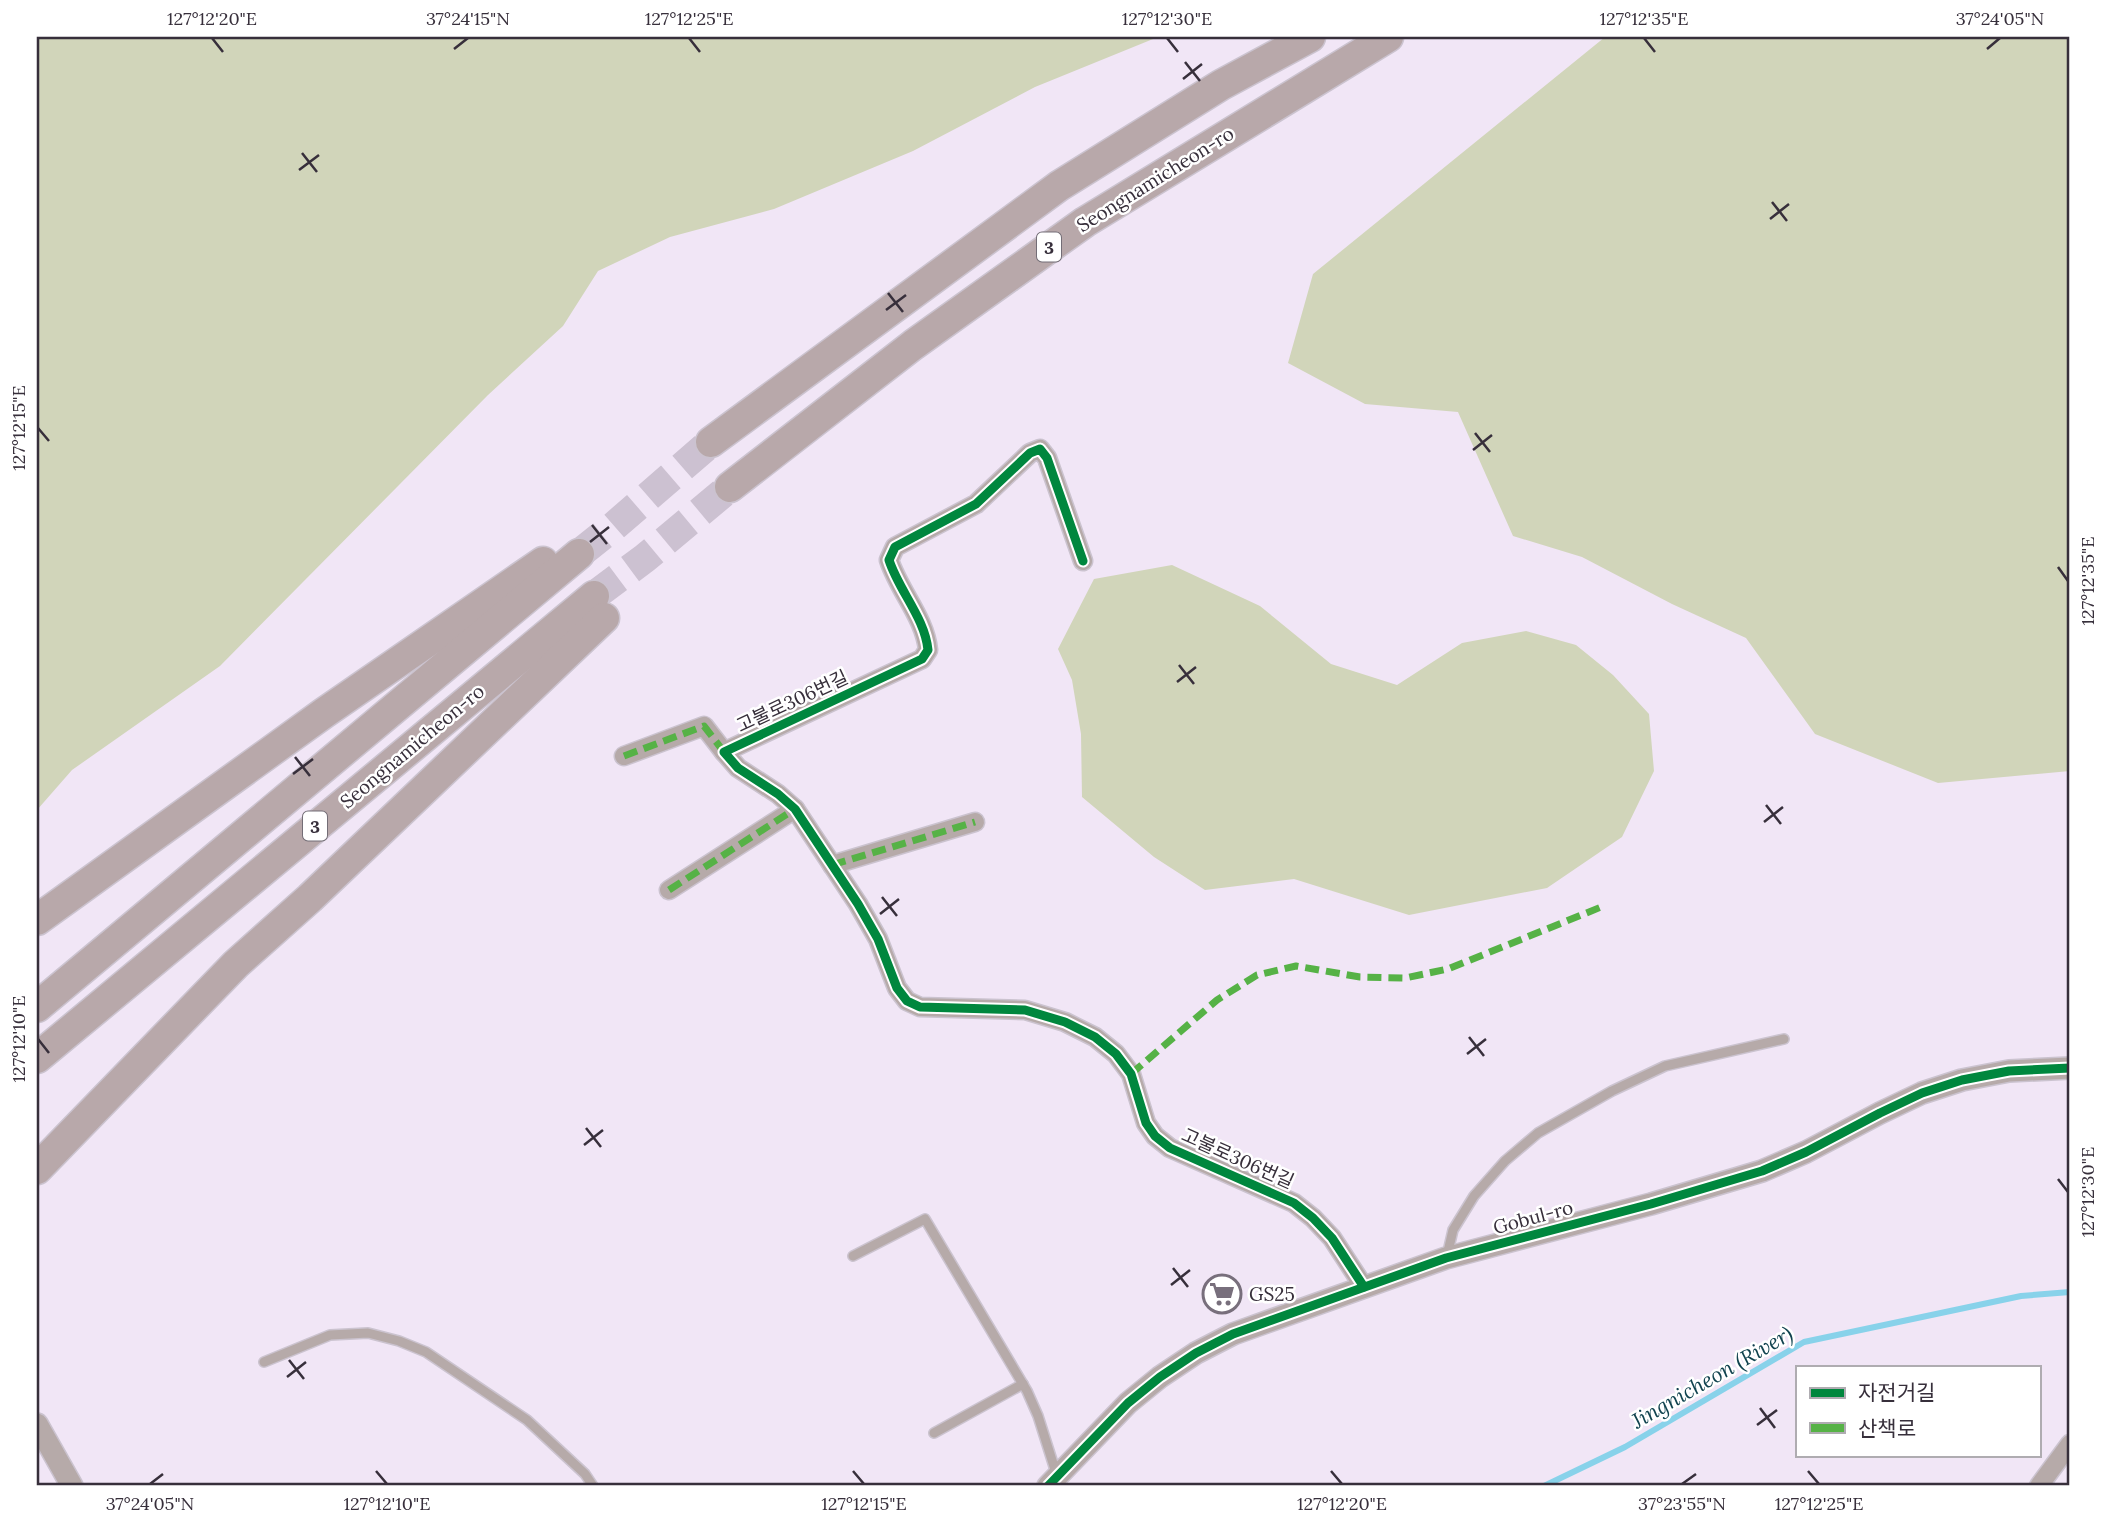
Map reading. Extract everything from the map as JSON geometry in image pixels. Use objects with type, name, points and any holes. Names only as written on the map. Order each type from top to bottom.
[{"type":"highway","name":"3","points":[[710,442],[1059,186],[1221,85],[1310,37]]},
{"type":"highway","name":"Seongnamicheon-ro","points":[[730,487],[912,345],[1085,222],[1388,37]]},
{"type":"highway","name":"Seongnamicheon-ro","points":[[37,920],[324,713],[575,548],[37,1007]]},
{"type":"highway","name":"Seongnamicheon-ro","points":[[37,1058],[599,607],[330,879],[236,964],[37,1169]]},
{"type":"street","name":"고불로306번길","points":[[1083,561],[1047,458],[1040,449],[1030,453],[976,503],[895,547],[889,560],[893,572],[926,636],[928,650],[922,659],[724,752],[738,768],[778,794],[795,809],[858,904],[878,939],[897,988],[907,1001],[920,1007],[1025,1010],[1065,1023],[1095,1037],[1116,1055],[1131,1074],[1146,1123],[1155,1136],[1170,1148],[1294,1203],[1314,1218],[1332,1238],[1364,1287]]},
{"type":"street","points":[[624,756],[704,726],[724,752]]},
{"type":"street","points":[[669,890],[795,809]]},
{"type":"street","points":[[832,866],[975,822]]},
{"type":"street","name":"Gobul-ro","points":[[1053,1482],[1128,1403],[1196,1353],[1233,1334],[1446,1258],[1651,1204],[1762,1171],[1806,1152],[1922,1093],[1962,1080],[2009,1071],[2070,1068]]},
{"type":"street","points":[[37,1424],[72,1486]]},
{"type":"street","points":[[2039,1486],[2070,1444]]},
{"type":"lane","points":[[1446,1258],[1453,1230],[1474,1196],[1505,1161],[1538,1133],[1612,1091],[1665,1066],[1784,1039]]},
{"type":"lane","points":[[853,1256],[925,1219],[1023,1384],[1038,1416],[1053,1482]]},
{"type":"lane","points":[[264,1362],[330,1335],[368,1333],[399,1341],[426,1352],[527,1420],[577,1466],[593,1486]]},
{"type":"lane","points":[[934,1433],[1023,1384]]},
{"type":"green space","points":[[37,37],[1158,37],[1035,87],[913,151],[774,209],[670,237],[598,271],[563,326],[488,395],[220,666],[72,770],[37,810]]},
{"type":"green space","points":[[1605,37],[2070,37],[2070,771],[1938,783],[1815,734],[1746,638],[1672,604],[1582,557],[1513,536],[1458,412],[1365,404],[1288,363],[1313,274]]},
{"type":"green space","points":[[1172,565],[1260,606],[1331,664],[1397,685],[1462,643],[1526,631],[1576,645],[1613,675],[1649,714],[1654,771],[1622,837],[1547,888],[1409,915],[1294,879],[1205,890],[1154,857],[1082,797],[1081,734],[1072,680],[1058,649],[1094,579]]},
{"type":"waterway","name":"Jingnicheon (River)","points":[[1544,1486],[1625,1447],[1804,1342],[2021,1296],[2070,1292]]},
{"type":"tunnel","points":[[579,554],[711,442]]},
{"type":"tunnel","points":[[594,596],[645,558],[730,487]]},
{"type":"marked path","points":[[624,756],[704,726],[724,752]]},
{"type":"marked path","points":[[669,890],[795,809]]},
{"type":"marked path","points":[[832,865],[975,822]]},
{"type":"marked path","points":[[1131,1074],[1217,1000],[1257,975],[1296,966],[1360,977],[1405,978],[1448,969],[1606,905]]},
{"type":"cycle path","points":[[1083,561],[1047,458],[1040,449],[1030,453],[976,504],[895,547],[889,560],[926,638],[928,650],[922,659],[724,752],[738,768],[778,794],[795,809],[858,904],[878,939],[897,988],[907,1001],[920,1007],[1025,1010],[1065,1022],[1095,1037],[1116,1054],[1131,1074],[1146,1123],[1155,1136],[1170,1148],[1294,1203],[1332,1238],[1364,1287]]},
{"type":"cycle path","points":[[1048,1486],[1128,1403],[1196,1353],[1233,1334],[1446,1258],[1651,1204],[1762,1171],[1806,1152],[1922,1093],[1962,1080],[2009,1071],[2070,1068]]},
{"type":"place","name":"GS25","points":[[1222,1294]]}]
